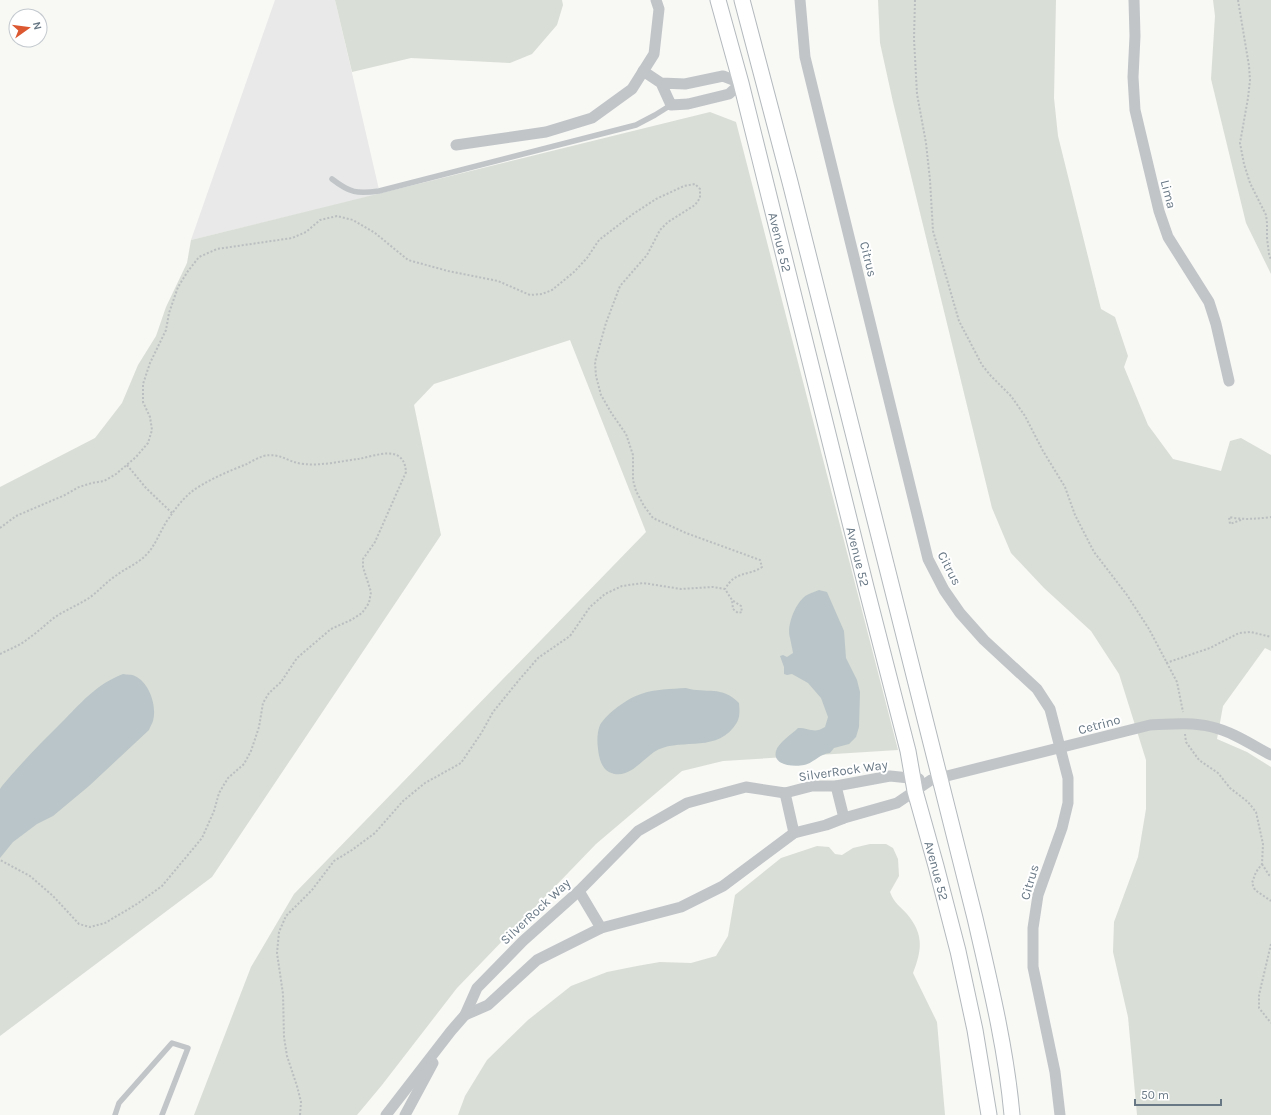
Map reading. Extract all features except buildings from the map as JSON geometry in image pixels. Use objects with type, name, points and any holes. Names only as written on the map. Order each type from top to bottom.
[{"type":"main road","name":"Avenue 52","points":[[718,0],[741,83],[864,580],[908,751],[914,785],[958,952],[975,1030],[989,1115]]},
{"type":"main road","name":"Avenue 52","points":[[742,0],[790,182],[935,779],[990,980],[1002,1039],[1012,1115]]},
{"type":"street","points":[[456,145],[546,132],[592,118],[632,89],[654,54],[659,9],[656,0]]},
{"type":"street","name":"Citrus","points":[[800,0],[805,57],[928,559],[944,590],[960,613],[984,640],[1036,689],[1050,709],[1068,778],[1068,803],[1062,828],[1038,895],[1033,928],[1033,967],[1055,1072],[1060,1115]]},
{"type":"street","name":"Lima","points":[[1134,0],[1135,36],[1133,77],[1135,110],[1159,211],[1168,238],[1209,302],[1216,324],[1229,381]]},
{"type":"street","points":[[643,71],[661,83],[685,84],[723,76],[741,83],[729,94],[688,104],[671,105],[661,83]]},
{"type":"street","name":"Cetrino","points":[[935,779],[1150,725],[1185,723],[1212,727],[1242,739],[1271,755]]},
{"type":"street","name":"SilverRock Way","points":[[386,1115],[465,1015],[477,988],[523,941],[579,891],[638,831],[687,803],[746,787],[784,793],[812,786],[836,786],[890,776],[914,785]]},
{"type":"street","name":"SilverRock Way","points":[[465,1015],[488,1005],[537,960],[601,928],[681,906],[695,900],[723,886],[794,833],[826,825],[844,818],[897,803],[914,785],[935,779]]},
{"type":"street","points":[[836,786],[844,818]]},
{"type":"street","points":[[784,793],[794,833]]},
{"type":"street","points":[[579,891],[601,928]]},
{"type":"street","points":[[405,1115],[451,1031]]},
{"type":"lane","points":[[332,179],[343,188],[360,193],[379,191],[636,125],[671,105]]},
{"type":"lane","points":[[117,1114],[119,1103],[172,1043],[188,1048],[162,1115]]},
{"type":"path","points":[[915,0],[914,39],[917,94],[928,158],[933,231],[959,321],[982,365],[1011,396],[1025,416],[1043,451],[1065,487],[1075,515],[1094,552],[1127,595],[1149,629],[1177,682],[1185,723],[1186,742],[1199,760],[1218,773],[1230,788],[1248,802],[1256,812],[1263,844],[1262,864],[1256,872],[1252,883],[1254,890],[1271,902]]},
{"type":"path","points":[[1238,0],[1250,80],[1240,143],[1250,184],[1266,215],[1267,238],[1271,260]]},
{"type":"path","points":[[0,528],[16,516],[65,496],[79,487],[104,481],[127,465],[148,443],[152,430],[150,417],[143,402],[143,384],[150,363],[166,330],[168,313],[178,287],[199,257],[217,249],[292,238],[306,232],[320,220],[337,216],[353,220],[375,232],[408,260],[448,271],[498,281],[530,295],[542,294],[552,290],[574,272],[587,258],[599,240],[633,214],[656,199],[684,186],[695,184],[700,189],[700,198],[696,205],[668,222],[660,230],[648,256],[620,286],[604,329],[595,362],[596,376],[601,395],[626,434],[632,455],[633,480],[636,491],[644,506],[653,518],[686,534],[760,560],[762,567],[758,570],[737,576],[729,581],[725,589]]},
{"type":"path","points":[[0,654],[28,639],[54,618],[89,598],[116,575],[146,556],[156,542],[161,530],[172,513],[191,492],[228,471],[262,457],[272,455],[281,456],[290,461],[304,464],[336,462],[363,458],[382,453],[392,454],[401,458],[406,464],[406,472],[386,519],[375,542],[363,559],[363,567],[371,592],[369,603],[362,613],[331,630],[297,658],[281,682],[269,693],[263,703],[259,727],[251,751],[244,764],[228,778],[219,793],[214,812],[202,838],[162,886],[137,904],[105,923],[90,927],[79,924],[53,896],[30,876],[0,860]]},
{"type":"path","points":[[127,465],[146,488],[172,513]]},
{"type":"path","points":[[1241,520],[1230,524],[1229,517],[1241,520],[1255,520],[1271,516]]},
{"type":"path","points":[[300,1115],[301,1102],[287,1056],[284,1037],[283,994],[277,953],[279,932],[286,916],[312,890],[334,861],[375,833],[403,801],[425,783],[461,763],[482,732],[493,712],[519,680],[538,658],[570,636],[590,607],[605,594],[622,586],[644,583],[681,589],[713,587],[725,589],[732,600],[733,609],[738,613],[742,612],[742,606],[732,600]]},
{"type":"path","points":[[1166,662],[1210,648],[1239,633],[1250,632],[1271,637]]},
{"type":"path","points":[[1262,864],[1271,876]]},
{"type":"path","points":[[1271,944],[1259,995],[1259,1008],[1271,1023]]},
{"type":"shaded area","points":[[275,0],[335,0],[380,194],[191,240]]},
{"type":"shaded area","points":[[335,0],[562,0],[563,5],[557,25],[532,54],[510,63],[411,58],[352,72]]},
{"type":"shaded area","points":[[878,0],[1056,0],[1054,98],[1058,136],[1101,309],[1115,317],[1128,356],[1124,367],[1148,425],[1173,459],[1221,471],[1230,441],[1241,438],[1271,455],[1271,651],[1265,648],[1223,706],[1217,739],[1247,752],[1271,767],[1271,1115],[1137,1115],[1128,1017],[1113,952],[1114,922],[1138,857],[1146,809],[1146,760],[1119,674],[1091,631],[1044,588],[1011,553],[992,508],[893,102],[880,43]]},
{"type":"shaded area","points":[[1213,0],[1271,0],[1271,274],[1246,223],[1211,79],[1215,16]]},
{"type":"shaded area","points":[[710,112],[736,122],[898,750],[723,761],[682,771],[596,844],[457,988],[357,1115],[194,1115],[251,967],[294,894],[646,532],[570,340],[434,384],[414,405],[441,535],[212,877],[0,1036],[0,487],[95,438],[122,403],[138,365],[156,336],[166,307],[187,263],[191,240]]},
{"type":"shaded area","points":[[819,590],[827,592],[844,631],[846,658],[857,680],[860,692],[859,727],[856,737],[849,744],[834,748],[830,753],[823,755],[808,764],[800,766],[790,765],[781,763],[777,760],[776,751],[779,745],[798,728],[818,730],[825,727],[828,717],[821,698],[808,683],[792,674],[784,674],[784,667],[780,656],[783,655],[787,657],[793,653],[789,627],[796,608],[808,594]]},
{"type":"shaded area","points":[[123,674],[132,675],[140,679],[145,684],[151,696],[154,715],[149,730],[89,786],[53,816],[37,824],[13,842],[0,858],[0,789],[2,786],[17,768],[85,699],[105,683]]},
{"type":"shaded area","points":[[686,688],[720,692],[733,697],[739,703],[739,717],[733,728],[725,736],[705,743],[673,745],[663,748],[654,752],[633,769],[622,774],[609,772],[604,768],[600,759],[597,740],[598,731],[603,720],[624,702],[646,692]]},
{"type":"shaded area","points":[[870,844],[886,844],[893,848],[898,859],[899,876],[890,892],[895,902],[913,921],[919,935],[920,949],[913,973],[937,1022],[945,1115],[458,1115],[465,1096],[487,1060],[528,1020],[571,986],[607,972],[660,962],[691,963],[716,956],[728,936],[735,895],[781,858],[817,846],[829,847],[835,854],[842,855],[853,848]]}]
